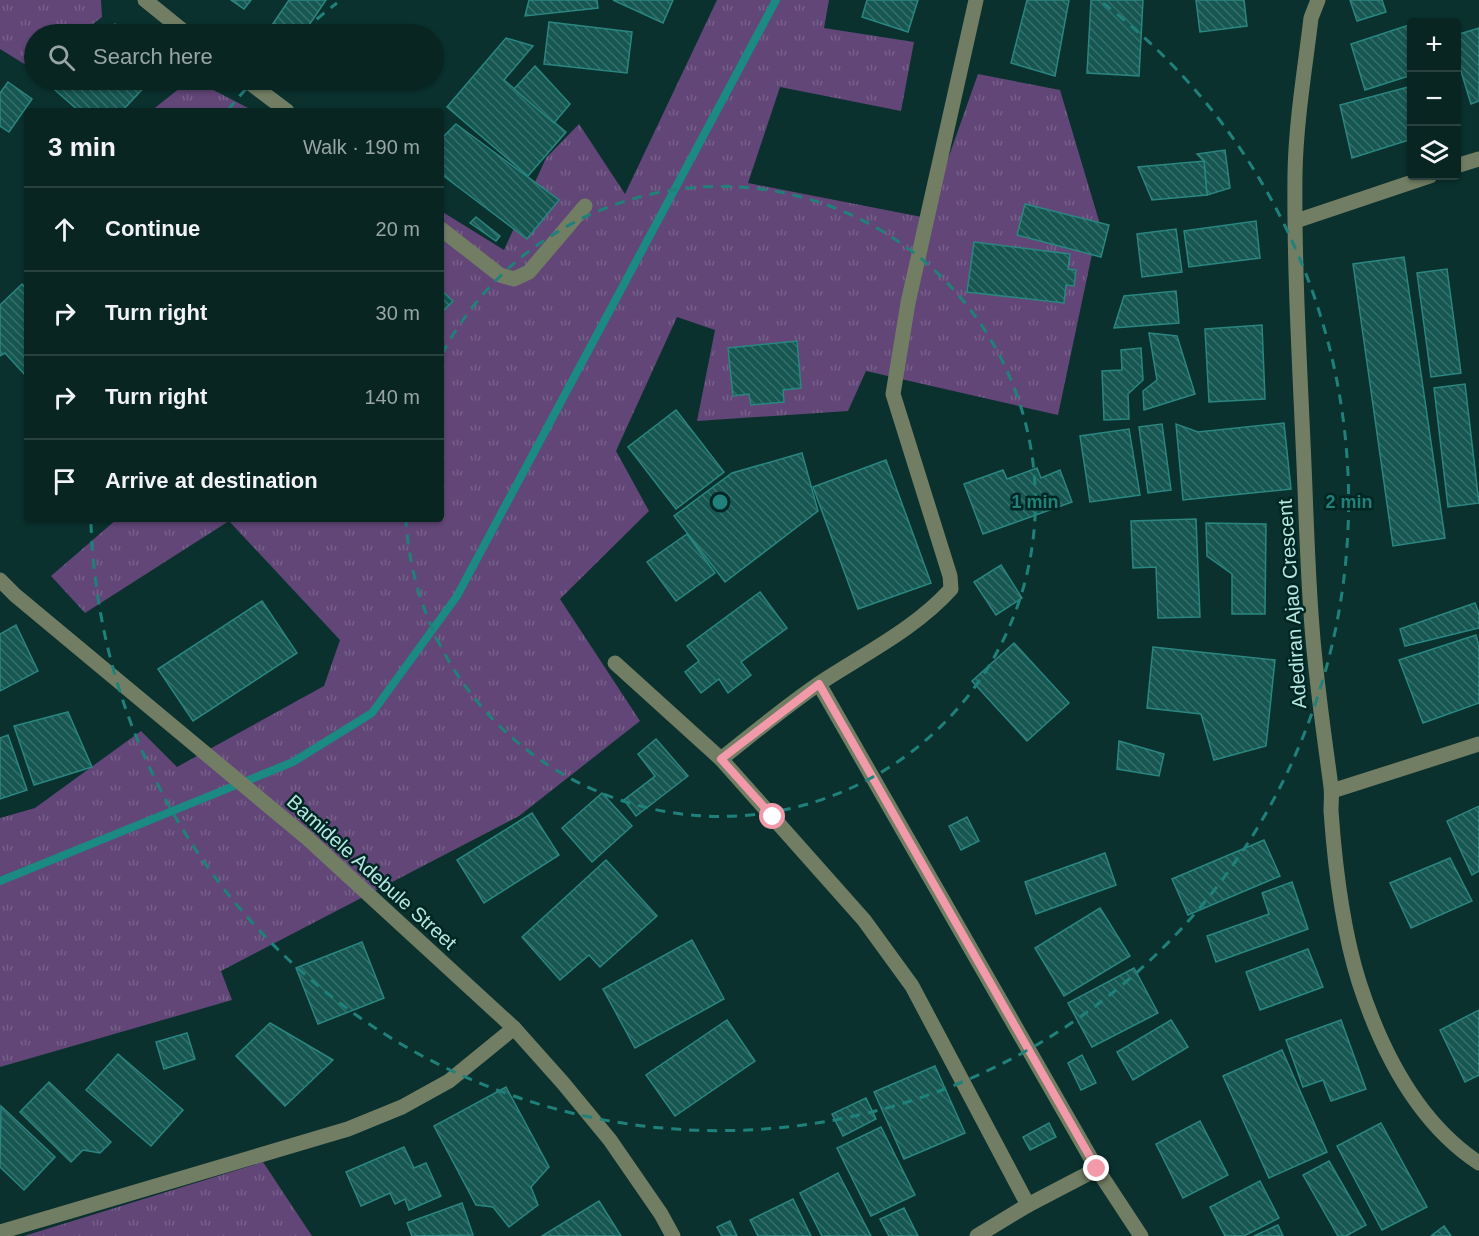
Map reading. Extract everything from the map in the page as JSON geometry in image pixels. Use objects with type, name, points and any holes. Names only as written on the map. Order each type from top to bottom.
[{"type":"street","points":[[145,0],[175,24]]},
{"type":"street","points":[[721,759],[819,684],[881,645],[942,599],[951,589],[950,576],[892,394],[908,303],[976,0]]},
{"type":"street","name":"Adediran Ajao Crescent","points":[[1318,0],[1311,18],[1303,81],[1295,170],[1296,220],[1312,625],[1346,932],[1359,981],[1376,1026],[1400,1075],[1432,1122],[1458,1149],[1479,1163]]},
{"type":"street","points":[[259,90],[283,108]]},
{"type":"street","points":[[1461,164],[1479,159]]},
{"type":"street","points":[[1296,220],[1418,180]]},
{"type":"street","points":[[444,231],[500,274],[514,279],[529,272],[585,206]]},
{"type":"street","name":"Bamidele Adebule Street","points":[[0,580],[218,766],[307,838],[514,1028],[610,1140],[674,1236]]},
{"type":"street","points":[[615,663],[721,759],[864,920],[912,986],[1028,1205]]},
{"type":"street","points":[[819,684],[1097,1169],[1141,1236]]},
{"type":"street","points":[[1332,791],[1479,744]]},
{"type":"street","points":[[0,1232],[348,1129],[402,1107],[449,1081],[514,1028]]},
{"type":"street","points":[[977,1236],[1028,1205],[1097,1169]]},
{"type":"green space","points":[[0,0],[101,0],[102,17],[93,24],[24,24],[24,64],[0,49]]},
{"type":"green space","points":[[717,0],[829,0],[824,28],[914,42],[901,111],[780,87],[748,183],[927,218],[978,74],[1060,90],[1099,221],[1058,415],[866,371],[848,411],[697,421],[715,330],[677,317],[616,451],[649,511],[560,599],[640,721],[519,816],[221,971],[232,1000],[0,1067],[0,818],[35,808],[141,731],[177,767],[324,686],[340,640],[230,522],[444,522],[444,213],[504,250],[546,158],[579,124],[625,194]]},
{"type":"green space","points":[[177,90],[213,90],[248,108],[155,108]]},
{"type":"green space","points":[[114,522],[227,522],[85,613],[51,576]]},
{"type":"green space","points":[[263,1162],[312,1236],[24,1236]]},
{"type":"building","points":[[231,0],[251,0],[244,9]]},
{"type":"building","points":[[289,0],[326,0],[310,24],[273,24]]},
{"type":"building","points":[[529,0],[597,0],[598,8],[525,16]]},
{"type":"building","points":[[613,0],[673,0],[663,23]]},
{"type":"building","points":[[867,0],[918,0],[908,32],[862,17]]},
{"type":"building","points":[[1027,0],[1069,0],[1055,76],[1011,63]]},
{"type":"building","points":[[1091,0],[1143,0],[1139,76],[1087,73]]},
{"type":"building","points":[[1196,0],[1244,0],[1247,26],[1200,32]]},
{"type":"building","points":[[1350,0],[1382,0],[1386,12],[1357,21]]},
{"type":"building","points":[[549,22],[632,32],[627,73],[544,64]]},
{"type":"building","points":[[1407,26],[1407,77],[1365,90],[1351,44]]},
{"type":"building","points":[[1479,28],[1479,101],[1471,104],[1461,71],[1461,33]]},
{"type":"building","points":[[506,38],[533,46],[504,80],[566,132],[528,176],[447,107]]},
{"type":"building","points":[[535,66],[570,104],[554,123],[514,89]]},
{"type":"building","points":[[8,82],[32,99],[9,132],[0,126],[0,93]]},
{"type":"building","points":[[1407,87],[1407,141],[1352,158],[1340,105]]},
{"type":"building","points":[[55,90],[142,90],[125,108],[76,108]]},
{"type":"building","points":[[456,124],[559,200],[527,239],[444,176],[444,136]]},
{"type":"building","points":[[1225,150],[1230,188],[1207,195],[1204,161],[1197,154]]},
{"type":"building","points":[[1204,161],[1207,195],[1152,200],[1138,167]]},
{"type":"building","points":[[1025,204],[1109,225],[1101,257],[1017,235]]},
{"type":"building","points":[[476,217],[500,236],[496,241],[470,223]]},
{"type":"building","points":[[1256,221],[1260,258],[1189,267],[1184,231]]},
{"type":"building","points":[[1176,229],[1182,272],[1142,277],[1137,234]]},
{"type":"building","points":[[974,242],[1070,254],[1068,269],[1076,270],[1074,286],[1066,285],[1064,303],[967,292]]},
{"type":"building","points":[[1404,257],[1445,538],[1393,546],[1353,264]]},
{"type":"building","points":[[1447,269],[1461,373],[1431,377],[1417,273]]},
{"type":"building","points":[[22,284],[24,286],[24,374],[5,353],[0,356],[0,305]]},
{"type":"building","points":[[1176,291],[1179,323],[1114,328],[1124,296]]},
{"type":"building","points":[[444,293],[453,301],[444,310]]},
{"type":"building","points":[[1262,325],[1265,399],[1209,402],[1205,329]]},
{"type":"building","points":[[1149,333],[1177,336],[1195,394],[1144,410],[1143,391],[1157,380]]},
{"type":"building","points":[[797,341],[801,388],[783,390],[784,402],[751,405],[749,394],[733,396],[728,348]]},
{"type":"building","points":[[1141,348],[1143,380],[1128,394],[1129,419],[1104,420],[1102,371],[1122,370],[1121,350]]},
{"type":"building","points":[[1465,384],[1479,503],[1448,507],[1434,388]]},
{"type":"building","points":[[676,410],[724,472],[676,509],[628,447]]},
{"type":"building","points":[[1284,423],[1291,489],[1183,500],[1176,424],[1198,432]]},
{"type":"building","points":[[1162,424],[1171,490],[1148,493],[1139,427]]},
{"type":"building","points":[[1129,429],[1140,495],[1090,502],[1080,436]]},
{"type":"building","points":[[802,453],[818,511],[725,582],[674,516],[732,473]]},
{"type":"building","points":[[886,460],[931,583],[858,609],[813,487]]},
{"type":"building","points":[[1037,468],[1041,478],[1060,470],[1072,502],[983,534],[964,484],[1003,470],[1007,479]]},
{"type":"building","points":[[1196,519],[1200,617],[1158,618],[1156,567],[1133,568],[1131,521]]},
{"type":"building","points":[[1206,523],[1266,524],[1265,614],[1232,614],[1232,574],[1207,556]]},
{"type":"building","points":[[687,534],[715,573],[676,601],[647,562]]},
{"type":"building","points":[[1001,565],[1022,598],[996,615],[974,582]]},
{"type":"building","points":[[760,592],[787,628],[741,662],[751,675],[728,693],[719,679],[701,693],[685,672],[699,661],[687,646]]},
{"type":"building","points":[[262,601],[297,653],[193,721],[158,669]]},
{"type":"building","points":[[1475,603],[1479,613],[1479,628],[1405,646],[1400,629]]},
{"type":"building","points":[[16,625],[38,671],[0,691],[0,634]]},
{"type":"building","points":[[1476,635],[1479,646],[1479,703],[1423,723],[1399,660]]},
{"type":"building","points":[[1014,643],[1069,703],[1027,741],[972,681]]},
{"type":"building","points":[[1153,647],[1275,660],[1266,746],[1214,760],[1201,714],[1147,708]]},
{"type":"building","points":[[68,712],[92,767],[34,785],[14,726]]},
{"type":"building","points":[[8,735],[27,790],[0,799],[0,738]]},
{"type":"building","points":[[656,739],[688,776],[636,816],[624,800],[655,776],[638,754]]},
{"type":"building","points":[[1119,741],[1164,754],[1159,776],[1117,769]]},
{"type":"building","points":[[602,793],[632,826],[592,862],[562,828]]},
{"type":"building","points":[[1479,806],[1479,871],[1472,875],[1447,821]]},
{"type":"building","points":[[532,813],[559,855],[484,903],[457,860]]},
{"type":"building","points":[[967,817],[979,841],[961,850],[949,826]]},
{"type":"building","points":[[1264,840],[1280,876],[1188,915],[1172,879]]},
{"type":"building","points":[[1105,853],[1116,885],[1036,914],[1025,882]]},
{"type":"building","points":[[1450,858],[1472,901],[1411,928],[1390,883]]},
{"type":"building","points":[[606,860],[657,916],[600,967],[589,955],[560,980],[522,937]]},
{"type":"building","points":[[1292,882],[1308,929],[1216,962],[1207,936],[1269,914],[1262,893]]},
{"type":"building","points":[[1100,908],[1130,956],[1064,996],[1035,948]]},
{"type":"building","points":[[692,940],[724,999],[635,1048],[603,989]]},
{"type":"building","points":[[362,942],[384,998],[318,1024],[296,968]]},
{"type":"building","points":[[1308,949],[1323,987],[1260,1010],[1246,972]]},
{"type":"building","points":[[1134,968],[1158,1013],[1092,1047],[1068,1003]]},
{"type":"building","points":[[1479,1010],[1479,1075],[1465,1082],[1440,1030]]},
{"type":"building","points":[[727,1020],[755,1061],[675,1116],[646,1075]]},
{"type":"building","points":[[1171,1020],[1188,1047],[1133,1080],[1117,1052]]},
{"type":"building","points":[[1341,1020],[1366,1089],[1331,1101],[1323,1080],[1303,1087],[1286,1040]]},
{"type":"building","points":[[270,1023],[333,1060],[285,1106],[236,1056]]},
{"type":"building","points":[[187,1033],[195,1059],[164,1069],[156,1042]]},
{"type":"building","points":[[1282,1050],[1327,1152],[1269,1178],[1223,1076]]},
{"type":"building","points":[[118,1054],[183,1110],[151,1146],[86,1090]]},
{"type":"building","points":[[1082,1055],[1096,1083],[1081,1090],[1068,1063]]},
{"type":"building","points":[[935,1066],[965,1133],[904,1159],[874,1092]]},
{"type":"building","points":[[49,1082],[111,1142],[100,1153],[83,1150],[71,1162],[20,1112]]},
{"type":"building","points":[[506,1087],[549,1167],[531,1187],[538,1205],[509,1227],[493,1207],[476,1205],[434,1126]]},
{"type":"building","points":[[866,1098],[876,1119],[843,1136],[832,1114]]},
{"type":"building","points":[[1,1106],[55,1157],[24,1190],[0,1167]]},
{"type":"building","points":[[1200,1121],[1228,1175],[1183,1198],[1156,1144]]},
{"type":"building","points":[[1049,1123],[1056,1137],[1030,1150],[1023,1137]]},
{"type":"building","points":[[1381,1123],[1427,1207],[1382,1230],[1337,1146]]},
{"type":"building","points":[[881,1127],[915,1195],[871,1216],[837,1148]]},
{"type":"building","points":[[404,1147],[414,1168],[426,1163],[441,1196],[409,1210],[405,1199],[395,1204],[390,1193],[361,1206],[346,1172]]},
{"type":"building","points":[[1329,1161],[1366,1225],[1346,1236],[1338,1236],[1303,1175]]},
{"type":"building","points":[[838,1173],[871,1236],[822,1236],[800,1193]]},
{"type":"building","points":[[1260,1181],[1279,1218],[1244,1236],[1225,1236],[1210,1207]]},
{"type":"building","points":[[793,1199],[811,1236],[758,1236],[750,1220]]},
{"type":"building","points":[[599,1201],[621,1236],[542,1236]]},
{"type":"building","points":[[462,1203],[473,1235],[412,1236],[407,1223]]},
{"type":"building","points":[[904,1208],[918,1236],[889,1236],[880,1219]]},
{"type":"building","points":[[730,1221],[737,1236],[722,1236],[717,1227]]},
{"type":"building","points":[[1278,1225],[1283,1236],[1254,1236]]},
{"type":"building","points":[[1444,1226],[1451,1236],[1431,1236]]},
{"type":"waterway","points":[[0,881],[293,762],[372,713],[457,596],[776,0]]},
{"type":"route","points":[[773,817],[721,759],[819,684],[1097,1169]]}]
